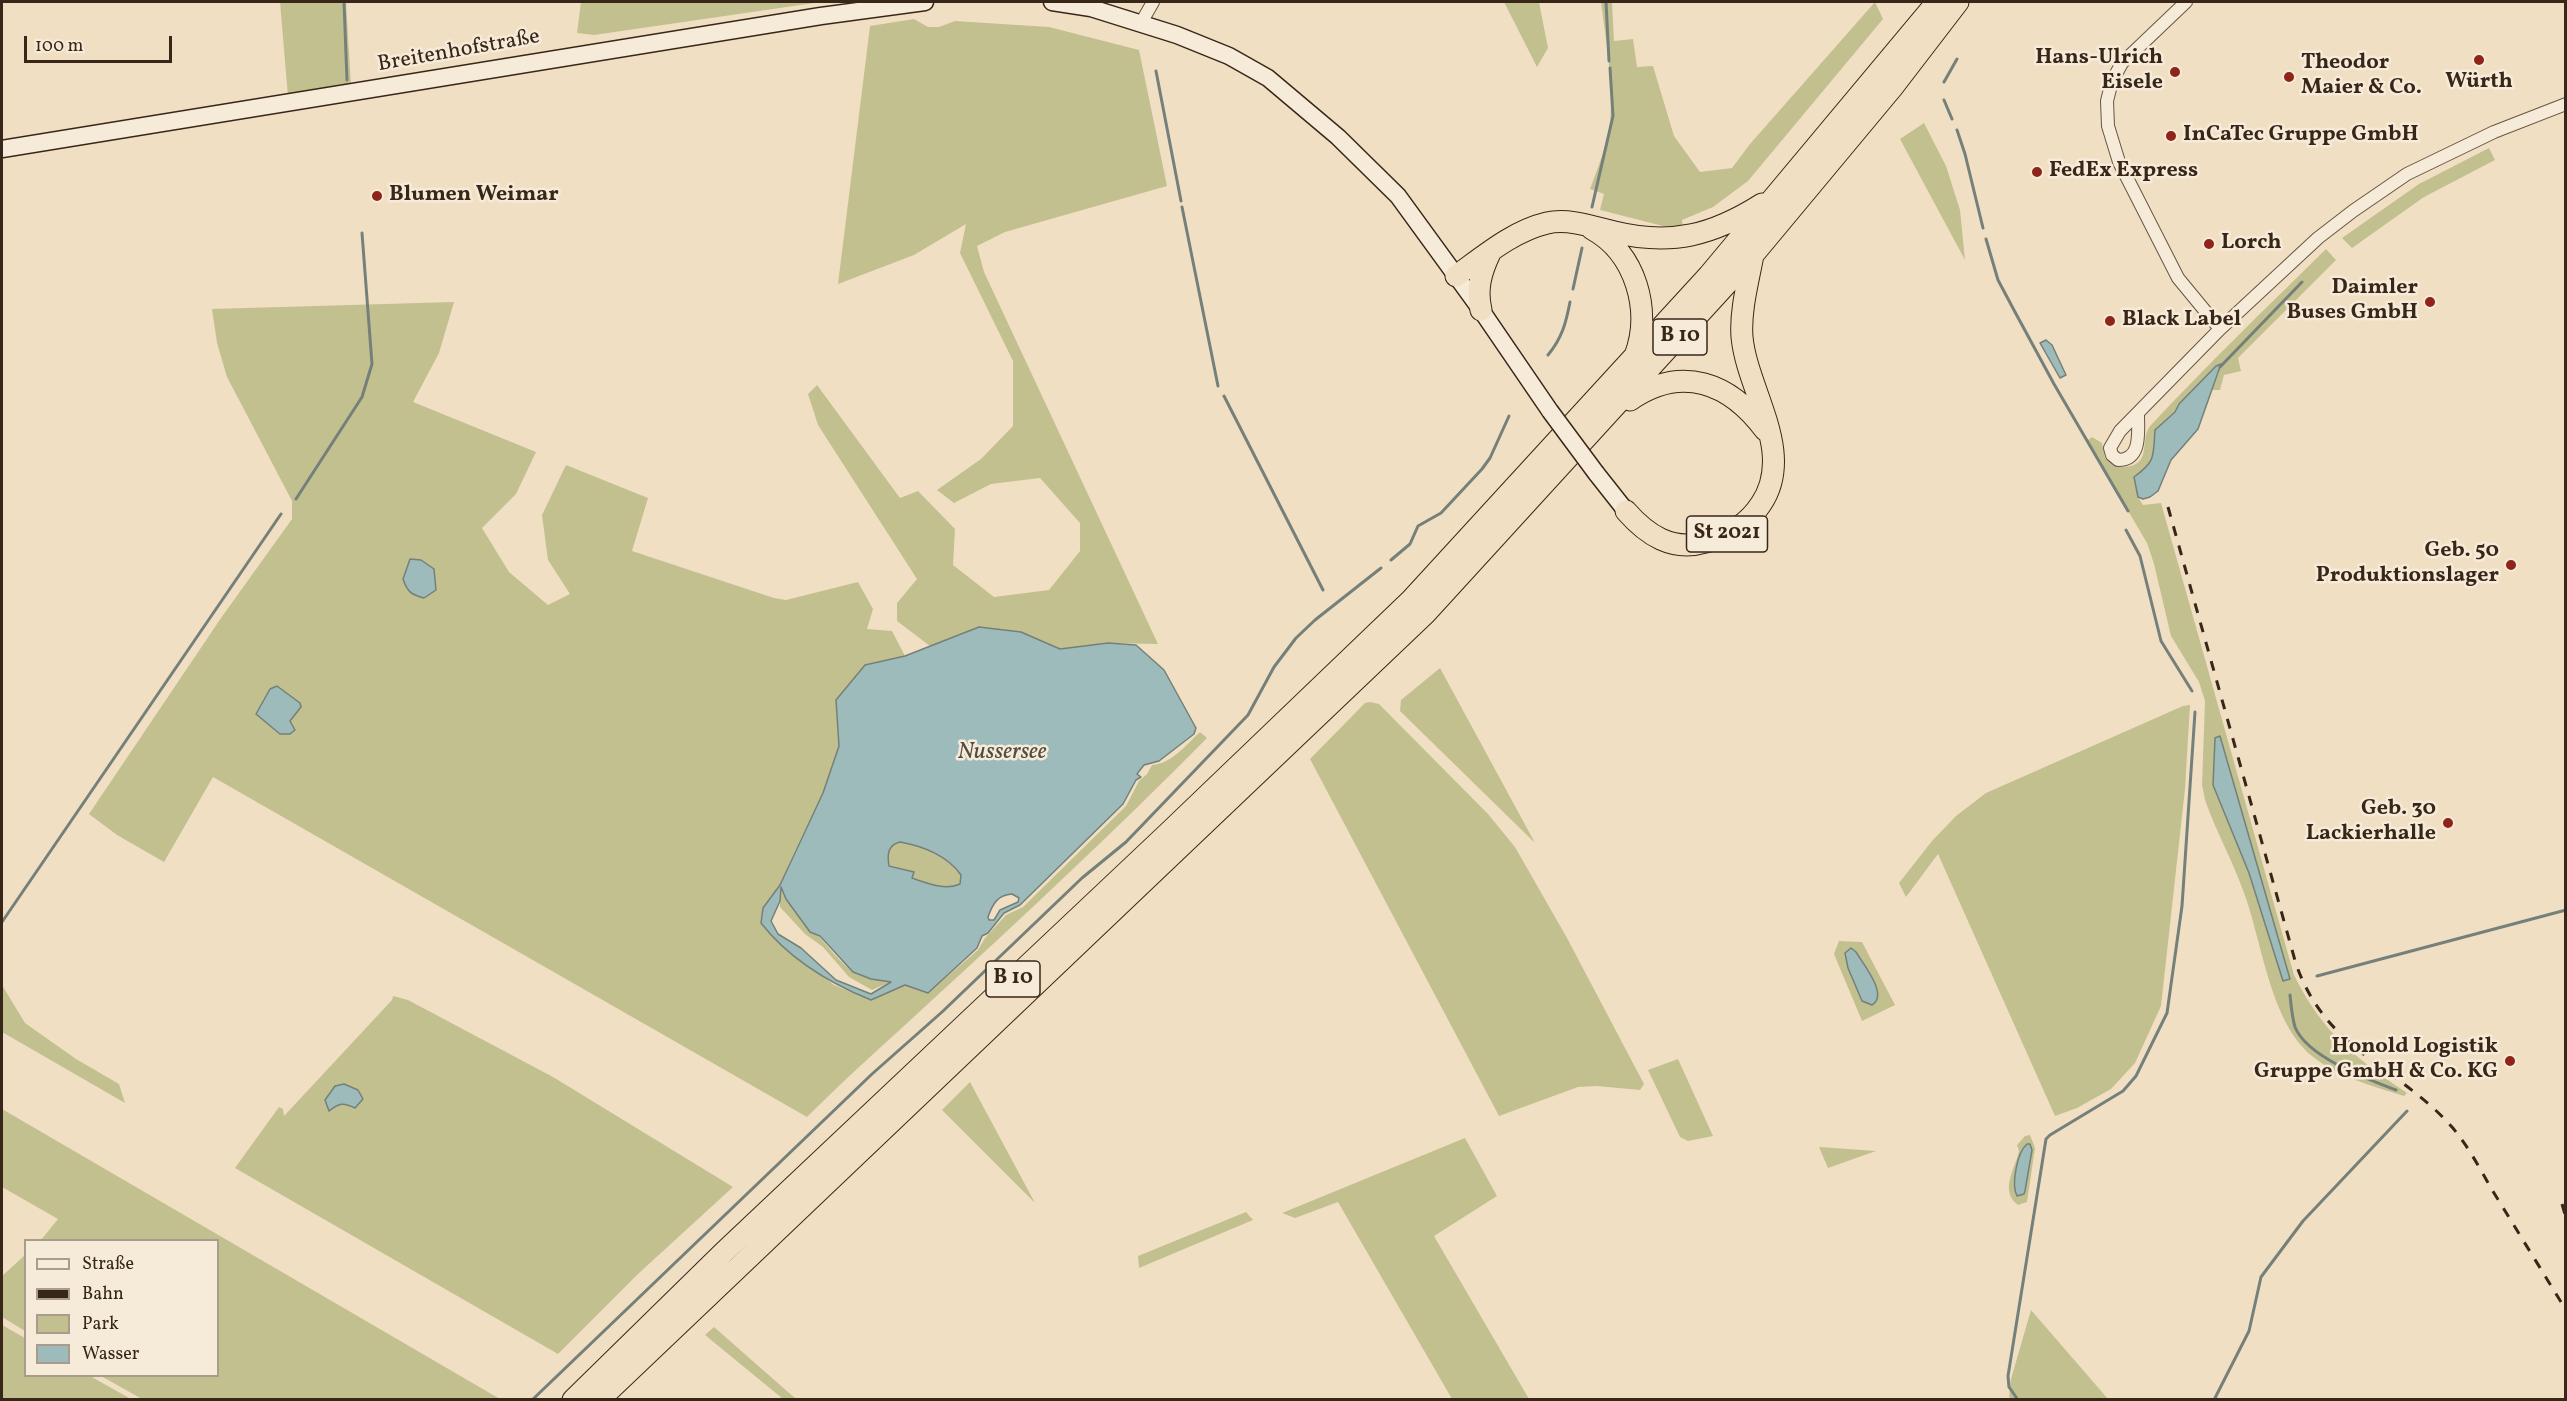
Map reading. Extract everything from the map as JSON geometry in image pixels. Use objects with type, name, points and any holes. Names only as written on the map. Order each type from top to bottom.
[{"type":"highway","name":"B 10","points":[[573,1400],[724,1252],[1184,818],[1411,600],[1633,361],[1778,195],[1937,2]]},
{"type":"highway","name":"B 10","points":[[599,1400],[1425,614],[1753,255],[1892,88],[1958,2]]},
{"type":"highway","points":[[1456,276],[1530,228],[1550,222],[1584,224],[1636,237],[1669,239],[1707,233],[1738,219],[1778,195]]},
{"type":"highway","points":[[1584,224],[1602,234],[1623,257],[1639,291],[1642,319],[1640,342],[1633,361]]},
{"type":"highway","points":[[1481,310],[1478,296],[1479,280],[1490,253]]},
{"type":"highway","points":[[1753,255],[1742,335],[1746,363],[1770,438]]},
{"type":"highway","points":[[1606,418],[1633,398],[1658,384],[1679,381],[1706,382],[1735,398],[1753,414],[1770,438]]},
{"type":"highway","name":"St 2021","points":[[1626,511],[1641,528],[1658,539],[1678,544],[1696,545],[1735,530],[1754,515],[1767,495],[1774,472],[1770,438]]},
{"type":"main road","name":"Breitenhofstraße","points":[[2,148],[821,16],[925,2]]},
{"type":"main road","name":"St 2021","points":[[1052,2],[1091,8],[1141,23],[1228,56],[1268,78],[1338,137],[1398,196],[1481,310],[1550,411],[1626,511]]},
{"type":"street","points":[[1141,23],[1153,2]]},
{"type":"street","points":[[2186,2],[2122,63],[2112,81],[2107,101],[2108,126],[2119,162],[2178,278],[2220,329]]},
{"type":"street","points":[[2138,415],[2151,398],[2220,329],[2318,238],[2390,185],[2494,132],[2565,105]]},
{"type":"green space","points":[[280,2],[346,2],[351,85],[288,97]]},
{"type":"green space","points":[[581,2],[821,2],[594,35],[577,33]]},
{"type":"green space","points":[[1504,2],[1539,2],[1548,48],[1537,67]]},
{"type":"green space","points":[[1601,2],[1612,2],[1614,41],[1633,39],[1637,67],[1653,66],[1674,136],[1700,172],[1732,168],[1750,144],[1875,2],[1883,19],[1748,181],[1713,207],[1682,220],[1683,227],[1663,226],[1600,210],[1604,194],[1590,189],[1607,141],[1611,108],[1610,72]]},
{"type":"green space","points":[[914,19],[928,27],[939,27],[955,21],[1049,27],[1139,50],[1167,186],[1005,232],[977,246],[984,272],[1158,644],[1108,643],[1060,649],[1021,632],[979,627],[930,646],[897,621],[897,603],[917,579],[818,425],[808,394],[817,385],[900,498],[918,491],[955,529],[953,565],[994,597],[1049,590],[1080,551],[1080,523],[1040,478],[991,484],[954,503],[937,490],[981,459],[1013,426],[1013,361],[960,253],[966,224],[914,255],[838,284],[870,26]]},
{"type":"green space","points":[[1924,123],[1946,166],[1960,210],[1965,260],[1900,139]]},
{"type":"green space","points":[[2489,148],[2495,160],[2424,197],[2352,248],[2342,238],[2419,184]]},
{"type":"green space","points":[[2326,249],[2336,260],[2238,358],[2241,371],[2224,375],[2220,390],[2212,390],[2219,372],[2179,404],[2175,412],[2155,431],[2152,459],[2144,471],[2138,497],[2143,505],[2161,503],[2294,975],[2316,1013],[2328,1028],[2371,1068],[2407,1093],[2404,1096],[2333,1070],[2312,1056],[2286,1023],[2269,980],[2244,893],[2205,800],[2202,785],[2205,701],[2199,682],[2171,636],[2147,543],[2087,441],[2092,437],[2102,443],[2105,458],[2116,467],[2137,463],[2144,452],[2145,438],[2151,425]],"holes":[[[2220,736],[2284,981],[2249,873],[2213,785]]]},
{"type":"green space","points":[[454,302],[439,353],[413,402],[536,452],[516,494],[482,528],[509,572],[548,605],[570,594],[548,560],[542,515],[566,465],[648,498],[632,551],[786,600],[858,582],[873,609],[867,629],[892,631],[905,656],[865,665],[836,700],[839,746],[823,793],[780,885],[824,942],[852,971],[877,980],[893,981],[872,990],[849,977],[823,947],[805,934],[780,907],[780,886],[763,908],[761,923],[834,985],[871,1000],[905,985],[928,993],[978,950],[985,938],[1006,915],[1023,907],[1126,806],[1139,781],[1152,765],[1172,758],[1200,732],[1207,738],[1070,872],[807,1117],[213,777],[164,862],[117,835],[89,814],[221,618],[292,519],[292,501],[227,377],[217,343],[212,309]]},
{"type":"green space","points":[[1440,668],[1535,843],[1400,711],[1401,700]]},
{"type":"green space","points":[[1365,703],[1379,704],[1488,814],[1515,847],[1567,938],[1644,1084],[1640,1090],[1597,1086],[1578,1087],[1499,1116],[1310,759]]},
{"type":"green space","points":[[2190,705],[2185,789],[2161,1006],[2135,1063],[2111,1089],[2077,1108],[2055,1116],[1938,854],[1906,897],[1899,883],[1932,841],[1956,816],[1986,793],[2183,706]]},
{"type":"green space","points":[[900,842],[926,849],[942,857],[961,875],[960,884],[948,887],[924,882],[912,877],[914,872],[889,865],[889,850]]},
{"type":"green space","points":[[1839,941],[1862,942],[1895,1005],[1862,1021],[1834,954]]},
{"type":"green space","points":[[2,985],[25,1023],[76,1059],[119,1084],[125,1103],[2,1032]]},
{"type":"green space","points":[[393,996],[408,1000],[553,1077],[733,1187],[638,1274],[558,1354],[235,1168],[279,1107],[283,1109],[284,1116],[392,1000]]},
{"type":"green space","points":[[1678,1059],[1713,1136],[1688,1141],[1680,1137],[1648,1070]]},
{"type":"green space","points":[[970,1082],[1035,1203],[942,1110]]},
{"type":"green space","points":[[2,1109],[500,1399],[142,1399],[103,1377],[219,1377],[219,1239],[42,1239],[58,1219],[2,1187]]},
{"type":"green space","points":[[2030,1135],[2035,1148],[2027,1202],[2018,1205],[2010,1193],[2010,1180],[2019,1151],[2017,1145],[2025,1136]]},
{"type":"green space","points":[[1465,1138],[1497,1196],[1434,1236],[1529,1399],[1452,1399],[1338,1202],[1295,1218],[1282,1213]]},
{"type":"green space","points":[[1819,1147],[1876,1151],[1828,1168]]},
{"type":"green space","points":[[1246,1212],[1253,1220],[1139,1268],[1138,1256]]},
{"type":"green space","points":[[24,1256],[24,1330],[2,1317],[2,1276]]},
{"type":"green space","points":[[2031,1310],[2108,1399],[2012,1399],[2009,1397],[2011,1379]]},
{"type":"green space","points":[[2,1325],[24,1337],[24,1377],[92,1377],[131,1399],[2,1399]]},
{"type":"green space","points":[[714,1327],[796,1399],[783,1399],[705,1335]]},
{"type":"water","points":[[2046,340],[2052,345],[2066,375],[2060,378],[2040,343]]},
{"type":"water","points":[[2221,364],[2198,429],[2171,460],[2158,491],[2150,497],[2143,499],[2138,497],[2134,477],[2146,467],[2152,458],[2155,430],[2175,412],[2179,404],[2216,366]]},
{"type":"water","points":[[410,559],[421,560],[434,569],[436,590],[424,598],[410,592],[403,579]]},
{"type":"water","name":"Nussersee","points":[[979,627],[1021,632],[1060,649],[1108,643],[1136,645],[1164,670],[1196,728],[1194,734],[1159,761],[1144,765],[1137,774],[1141,777],[1136,780],[1123,804],[1020,905],[1004,913],[988,933],[982,936],[977,948],[928,993],[905,985],[871,1000],[811,969],[784,948],[761,923],[763,908],[780,885],[823,793],[839,746],[836,700],[865,665],[905,656]],"holes":[[[900,842],[926,849],[942,857],[961,875],[960,884],[948,887],[930,884],[912,878],[914,872],[889,866],[889,851],[893,845]],[[781,887],[786,899],[810,932],[820,936],[853,972],[871,979],[891,982],[871,994],[836,980],[801,948],[778,934],[771,921],[780,901]],[[1012,894],[1019,898],[1018,902],[1000,910],[994,920],[989,920],[988,917],[994,904]]]},
{"type":"water","points":[[277,686],[300,703],[301,707],[290,721],[295,730],[290,734],[280,734],[256,714],[270,689]]},
{"type":"water","points":[[2220,736],[2290,979],[2283,981],[2249,873],[2213,785],[2215,738]]},
{"type":"water","points":[[1851,948],[1864,964],[1876,987],[1878,994],[1872,1005],[1862,1001],[1848,968],[1845,953]]},
{"type":"water","points":[[344,1084],[358,1090],[363,1099],[355,1108],[341,1104],[329,1111],[325,1100],[335,1086]]},
{"type":"water","points":[[2027,1144],[2030,1144],[2032,1150],[2025,1191],[2024,1194],[2017,1196],[2015,1191],[2016,1169],[2020,1154]]},
{"type":"waterway","points":[[344,2],[347,80]]},
{"type":"waterway","points":[[1606,2],[1609,61]]},
{"type":"waterway","points":[[1944,82],[1957,59]]},
{"type":"waterway","points":[[1592,207],[1613,116],[1610,68]]},
{"type":"waterway","points":[[1156,71],[1181,201]]},
{"type":"waterway","points":[[1944,100],[1952,119]]},
{"type":"waterway","points":[[1957,130],[1983,228]]},
{"type":"waterway","points":[[1182,207],[1218,386]]},
{"type":"waterway","points":[[296,499],[362,397],[372,364],[362,233]]},
{"type":"waterway","points":[[1986,239],[1998,280],[2054,384],[2128,511]]},
{"type":"waterway","points":[[1573,289],[1582,248]]},
{"type":"waterway","points":[[2220,367],[2302,282]]},
{"type":"waterway","points":[[1548,355],[1563,330],[1570,302]]},
{"type":"waterway","points":[[1224,396],[1323,590]]},
{"type":"waterway","points":[[1391,560],[1410,544],[1418,526],[1441,513],[1482,469],[1490,458],[1509,416]]},
{"type":"waterway","points":[[2,922],[281,514]]},
{"type":"waterway","points":[[2126,530],[2140,556],[2161,641],[2192,691]]},
{"type":"waterway","points":[[532,1400],[872,1074],[942,1012],[1082,878],[1126,842],[1248,715],[1274,667],[1296,638],[1315,620],[1381,568]]},
{"type":"waterway","points":[[2018,1400],[2009,1387],[2008,1376],[2046,1139],[2123,1091],[2136,1076],[2167,1013],[2182,906],[2195,712]]},
{"type":"waterway","points":[[2317,976],[2566,910]]},
{"type":"waterway","points":[[2290,995],[2295,1027],[2312,1048],[2339,1066],[2396,1090]]},
{"type":"waterway","points":[[2214,1400],[2249,1331],[2261,1277],[2303,1221],[2407,1111]]},
{"type":"railway","points":[[2168,507],[2296,964],[2309,994],[2344,1038],[2431,1106],[2452,1127],[2566,1310]]},
{"type":"railway","points":[[2562,1204],[2566,1218]]},
{"type":"place","name":"Würth","points":[[2479,60]]},
{"type":"place","name":"Hans-Ulrich Eisele","points":[[2175,72]]},
{"type":"place","name":"Theodor Maier & Co.","points":[[2289,77]]},
{"type":"place","name":"InCaTec Gruppe GmbH","points":[[2171,136]]},
{"type":"place","name":"FedEx Express","points":[[2037,172]]},
{"type":"place","name":"Blumen Weimar","points":[[377,196]]},
{"type":"place","name":"Lorch","points":[[2209,244]]},
{"type":"place","name":"Daimler Buses GmbH","points":[[2430,302]]},
{"type":"place","name":"Black Label","points":[[2110,321]]},
{"type":"place","name":"Geb. 50 Produktionslager","points":[[2511,565]]},
{"type":"place","name":"Geb. 30 Lackierhalle","points":[[2448,823]]},
{"type":"place","name":"Honold Logistik Gruppe GmbH & Co. KG","points":[[2510,1061]]}]
